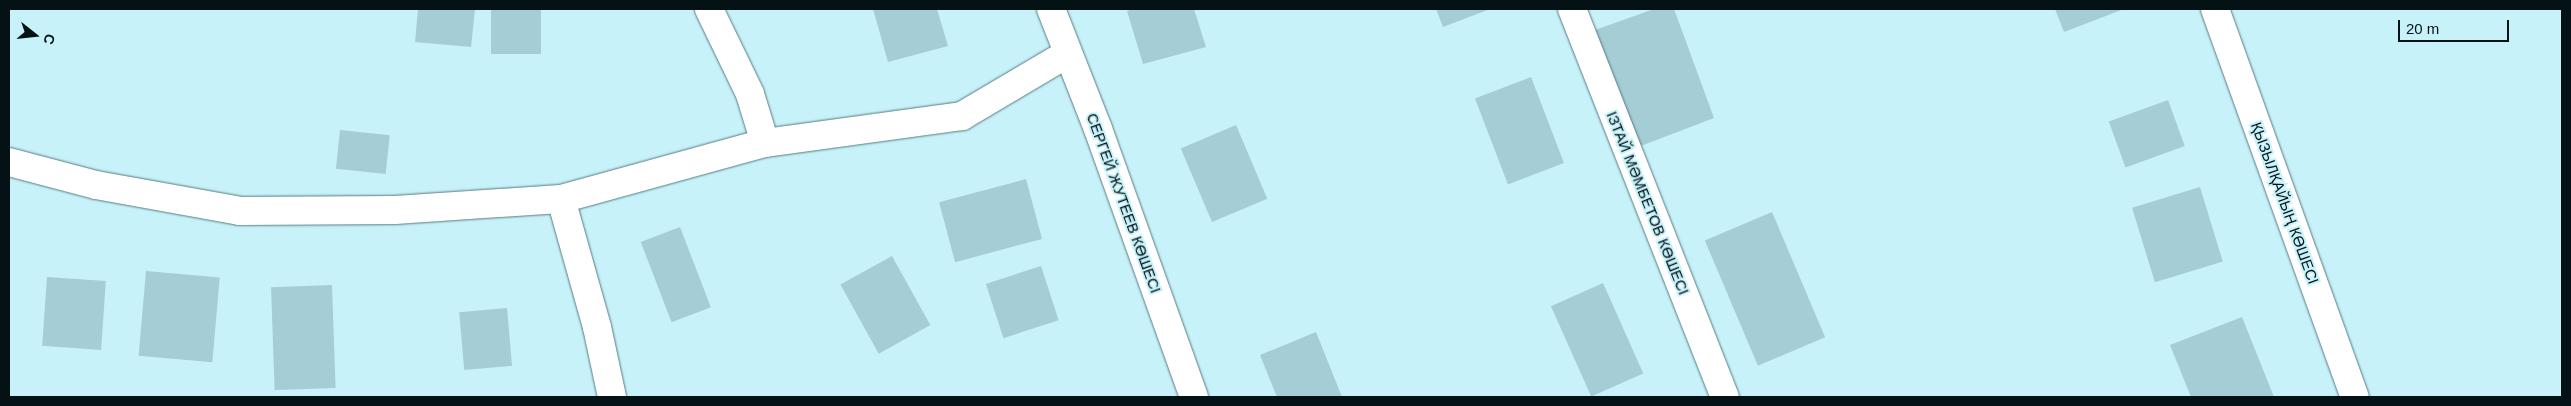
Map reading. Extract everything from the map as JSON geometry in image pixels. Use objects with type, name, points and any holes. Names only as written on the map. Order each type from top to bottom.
[{"type":"street","points":[[709,9],[750,94],[765,143]]},
{"type":"street","name":"СЕРГЕЙ ЖУТЕЕВ КӨШЕСІ","points":[[1051,9],[1067,54],[1098,129],[1194,397]]},
{"type":"street","name":"ІЗТАЙ МӘМБЕТОВ КӨШЕСІ","points":[[1572,9],[1725,397]]},
{"type":"street","name":"ҚЫЗЫЛҚАЙЫҢ КӨШЕСІ","points":[[2215,9],[2355,397]]},
{"type":"street","points":[[9,162],[96,185],[240,211],[395,210],[561,199],[765,143],[962,116],[1067,54]]},
{"type":"street","points":[[561,199],[597,326],[612,397]]},
{"type":"building","points":[[418,9],[475,9],[471,47],[415,42]]},
{"type":"building","points":[[491,9],[541,9],[541,54],[491,54]]},
{"type":"building","points":[[873,9],[937,9],[948,46],[888,62]]},
{"type":"building","points":[[1134,9],[1194,9],[1206,47],[1143,64],[1127,11]]},
{"type":"building","points":[[1436,9],[1490,9],[1443,27]]},
{"type":"building","points":[[1654,9],[1674,9],[1714,118],[1638,147],[1595,30]]},
{"type":"building","points":[[2055,9],[2124,9],[2064,32]]},
{"type":"building","points":[[1531,77],[1564,163],[1508,184],[1475,99]]},
{"type":"building","points":[[2168,100],[2185,146],[2126,168],[2109,122]]},
{"type":"building","points":[[1236,125],[1267,199],[1212,222],[1181,148]]},
{"type":"building","points":[[340,130],[390,135],[386,174],[336,169]]},
{"type":"building","points":[[1026,179],[1042,239],[955,262],[939,202]]},
{"type":"building","points":[[2200,187],[2223,262],[2155,282],[2132,208]]},
{"type":"building","points":[[1772,212],[1825,337],[1758,366],[1705,241]]},
{"type":"building","points":[[680,227],[711,307],[672,322],[641,242]]},
{"type":"building","points":[[892,256],[930,325],[879,354],[840,285]]},
{"type":"building","points":[[1041,266],[1059,320],[1003,338],[986,284]]},
{"type":"building","points":[[146,271],[220,277],[212,362],[139,356]]},
{"type":"building","points":[[47,277],[106,281],[101,350],[42,346]]},
{"type":"building","points":[[1603,283],[1643,373],[1591,397],[1551,306]]},
{"type":"building","points":[[332,285],[336,388],[275,390],[271,287]]},
{"type":"building","points":[[507,308],[512,366],[464,370],[459,312]]},
{"type":"building","points":[[2242,317],[2274,397],[2191,397],[2170,345]]},
{"type":"building","points":[[1316,332],[1342,397],[1277,397],[1260,355]]}]
